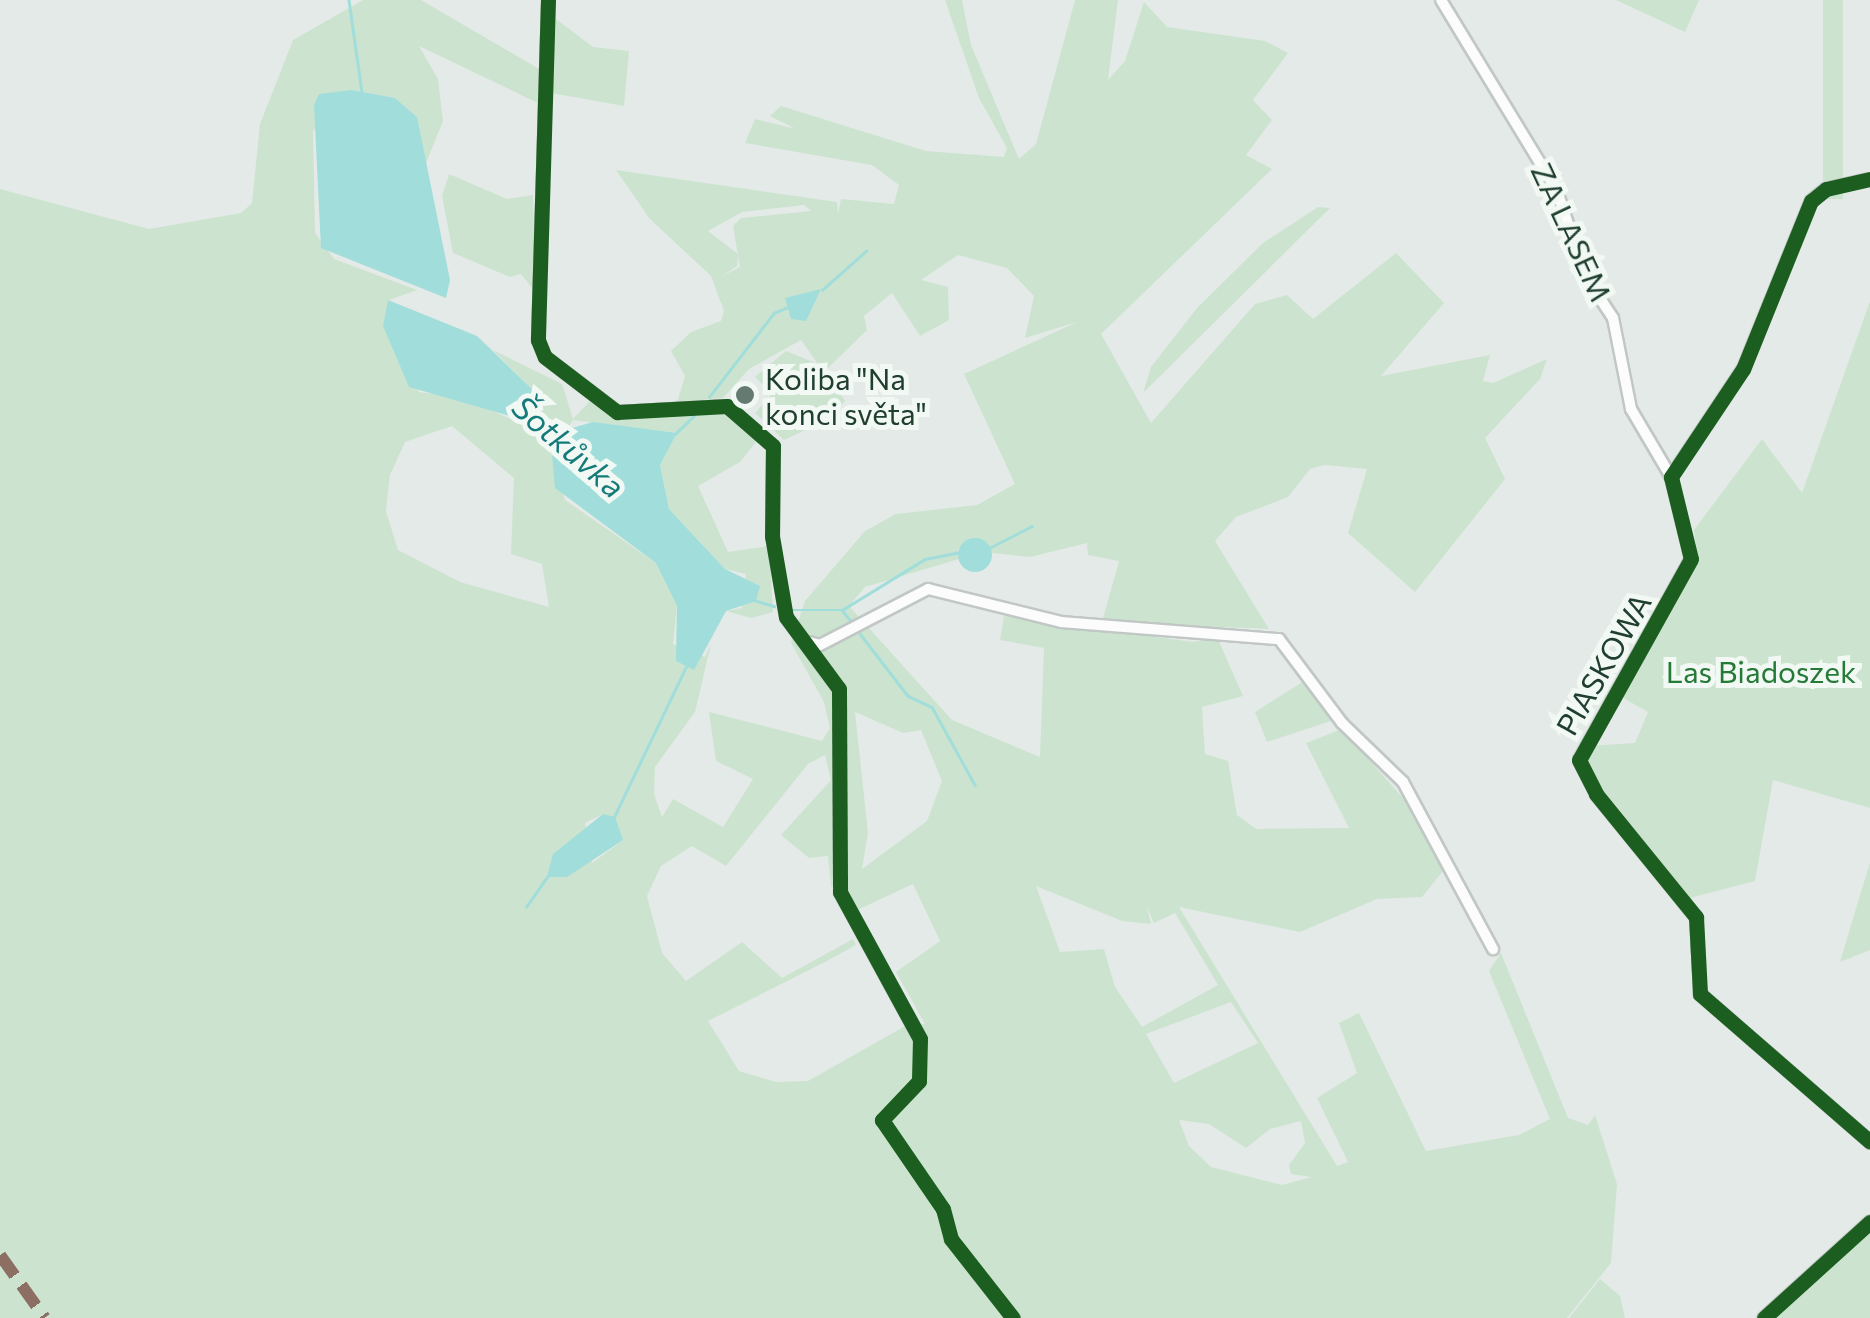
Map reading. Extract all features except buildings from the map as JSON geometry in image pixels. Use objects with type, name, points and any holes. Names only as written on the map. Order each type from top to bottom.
[{"type":"street","points":[[548,0],[538,340],[545,356],[617,412],[712,403],[760,432],[774,456],[772,536],[783,602],[839,689],[840,892],[920,1039]]},
{"type":"street","name":"ZA LASEM","points":[[1442,0],[1557,191],[1586,276],[1612,318],[1631,409],[1671,477]]},
{"type":"street","points":[[1671,477],[1750,356],[1811,201],[1826,189],[1870,179]]},
{"type":"street","name":"PIASKOWA","points":[[1671,477],[1691,559],[1594,726],[1580,765],[1696,918],[1700,994],[1870,1142]]},
{"type":"street","points":[[804,640],[820,645],[928,589],[1062,622],[1280,639],[1342,723],[1403,782],[1494,949]]},
{"type":"street","points":[[1764,1318],[1870,1222]]},
{"type":"green space","points":[[363,0],[421,0],[541,70],[540,104],[419,46],[438,79],[443,121],[424,168],[417,117],[395,98],[352,90],[313,131],[315,233],[334,259],[417,290],[389,300],[383,326],[419,392],[462,398],[516,421],[533,390],[493,350],[562,384],[573,419],[590,401],[640,418],[729,410],[760,437],[740,462],[698,486],[728,552],[769,546],[773,612],[751,618],[726,611],[742,608],[746,574],[725,569],[669,509],[660,465],[677,433],[573,420],[552,454],[565,500],[656,563],[677,606],[673,644],[705,657],[711,644],[695,712],[655,767],[654,794],[662,817],[673,799],[723,827],[753,779],[716,761],[709,712],[822,741],[830,728],[824,702],[791,643],[805,601],[865,531],[896,514],[977,505],[1015,484],[964,374],[1077,322],[1025,338],[1034,296],[1007,268],[958,255],[921,280],[948,287],[949,320],[920,336],[892,293],[864,316],[867,330],[825,371],[845,401],[829,419],[784,440],[755,413],[772,394],[755,377],[786,351],[818,364],[801,340],[749,369],[723,398],[677,402],[685,376],[671,351],[691,332],[721,321],[724,311],[711,276],[649,218],[616,170],[837,202],[838,214],[841,199],[894,204],[899,185],[872,165],[745,143],[755,119],[796,129],[770,116],[781,106],[926,151],[1004,157],[1007,148],[979,98],[945,0],[962,0],[971,45],[1019,159],[1036,144],[1075,0],[1118,0],[1108,80],[1125,61],[1144,2],[1167,27],[1265,41],[1288,53],[1253,100],[1272,120],[1246,155],[1272,169],[1101,334],[1151,423],[1255,304],[1287,295],[1313,319],[1396,253],[1444,303],[1381,376],[1490,355],[1483,381],[1493,383],[1547,359],[1540,379],[1485,438],[1505,479],[1415,592],[1348,533],[1367,469],[1325,465],[1310,469],[1288,497],[1236,517],[1215,541],[1269,629],[1102,622],[1119,561],[1088,555],[1087,543],[1030,557],[958,549],[959,559],[865,587],[849,606],[952,720],[1040,757],[1044,648],[1000,640],[1004,616],[1193,642],[1217,637],[1243,696],[1202,707],[1205,754],[1228,761],[1237,815],[1256,829],[1349,828],[1306,743],[1342,729],[1417,814],[1447,866],[1422,897],[1377,899],[1300,932],[1179,907],[1337,1166],[1348,1162],[1317,1098],[1357,1073],[1339,1023],[1359,1013],[1426,1151],[1519,1135],[1550,1119],[1489,971],[1501,953],[1568,1118],[1588,1125],[1595,1115],[1617,1184],[1611,1263],[1567,1318],[0,1318],[0,189],[149,229],[241,213],[252,203],[260,124],[293,40]],"holes":[[[804,205],[811,211],[741,218],[733,226],[738,254],[708,231],[742,212]],[[452,426],[514,478],[511,554],[542,564],[549,607],[460,582],[398,550],[386,511],[390,475],[405,442]],[[855,712],[903,733],[921,730],[942,781],[927,821],[862,869],[868,833]],[[825,755],[831,780],[781,835],[809,858],[828,856],[831,887],[841,885],[853,912],[913,884],[940,941],[896,972],[925,1024],[907,1025],[808,1081],[776,1082],[739,1071],[708,1021],[856,945],[853,939],[782,978],[742,942],[686,981],[662,953],[647,896],[661,866],[692,846],[726,866],[808,764]],[[603,814],[623,840],[592,863],[585,823]],[[1036,886],[1122,921],[1151,924],[1147,907],[1154,923],[1175,913],[1218,985],[1142,1027],[1115,987],[1104,949],[1060,952]],[[1231,1002],[1258,1043],[1174,1083],[1146,1034]],[[1179,1120],[1209,1124],[1246,1148],[1270,1129],[1301,1121],[1305,1143],[1289,1165],[1291,1174],[1312,1177],[1282,1185],[1211,1167],[1189,1146]]]},
{"type":"green space","points":[[1616,0],[1699,0],[1685,32]]},
{"type":"green space","points":[[1823,0],[1843,0],[1843,199],[1823,199]]},
{"type":"green space","points":[[556,19],[593,47],[629,51],[624,106],[551,93]]},
{"type":"green space","points":[[449,174],[507,199],[533,195],[536,293],[521,274],[510,277],[453,253],[442,196]]},
{"type":"green space","points":[[1318,207],[1330,208],[1143,393],[1151,367],[1197,308],[1263,243]]},
{"type":"green space","name":"Las Biadoszek","points":[[1870,301],[1870,808],[1773,780],[1755,881],[1690,898],[1587,770],[1588,746],[1635,743],[1648,712],[1616,694],[1682,590],[1697,555],[1694,530],[1762,439],[1802,493]]},
{"type":"green space","points":[[1304,681],[1334,720],[1267,742],[1255,712]]},
{"type":"green space","points":[[1870,863],[1870,950],[1840,962],[1860,895]]},
{"type":"green space","points":[[1870,1231],[1870,1318],[1773,1318],[1847,1245]]},
{"type":"green space","points":[[1600,1279],[1620,1296],[1625,1318],[1569,1318]]},
{"type":"water","points":[[352,90],[395,98],[417,117],[450,280],[446,298],[321,248],[314,105],[319,94]]},
{"type":"water","points":[[821,289],[806,321],[791,319],[785,298]]},
{"type":"water","points":[[388,300],[477,336],[533,390],[534,423],[409,387],[383,326]]},
{"type":"water","points":[[593,422],[677,433],[660,465],[669,509],[725,569],[760,586],[756,601],[726,611],[694,670],[676,661],[677,606],[656,563],[555,488],[552,454],[572,428]]},
{"type":"water","points":[[975,538],[987,543],[992,555],[987,567],[975,572],[963,567],[958,555],[963,543]]},
{"type":"water","points":[[603,814],[615,817],[623,840],[567,877],[547,877],[553,854]]},
{"type":"waterway","name":"Šotkůvka","points":[[349,0],[362,92]]},
{"type":"waterway","points":[[822,290],[866,251]]},
{"type":"waterway","points":[[709,397],[774,313],[788,307]]},
{"type":"waterway","points":[[674,435],[697,413]]},
{"type":"waterway","name":"Šotkůvka","points":[[534,423],[561,440]]},
{"type":"waterway","points":[[989,548],[1032,526]]},
{"type":"waterway","points":[[842,610],[925,559],[961,552]]},
{"type":"waterway","name":"Šotkůvka","points":[[754,600],[774,606]]},
{"type":"waterway","name":"Šotkůvka","points":[[788,610],[842,610],[851,621]]},
{"type":"waterway","name":"Šotkůvka","points":[[858,631],[908,696],[932,707],[975,785]]},
{"type":"waterway","points":[[614,817],[686,667]]},
{"type":"waterway","points":[[526,907],[548,875]]},
{"type":"marked path","points":[[0,1255],[45,1318]]},
{"type":"cycle path","points":[[548,0],[538,340],[545,357],[617,412],[727,406],[773,446],[772,536],[786,617],[839,689],[840,892],[920,1039],[919,1081],[882,1120],[943,1209],[951,1239],[1013,1318]]},
{"type":"cycle path","points":[[1870,179],[1826,189],[1811,201],[1743,369],[1671,477],[1691,559],[1579,760],[1596,794],[1696,917],[1700,994],[1870,1142]]},
{"type":"cycle path","points":[[1764,1318],[1870,1222]]},
{"type":"place","name":"Koliba \"Na konci světa\"","points":[[745,395]]}]
